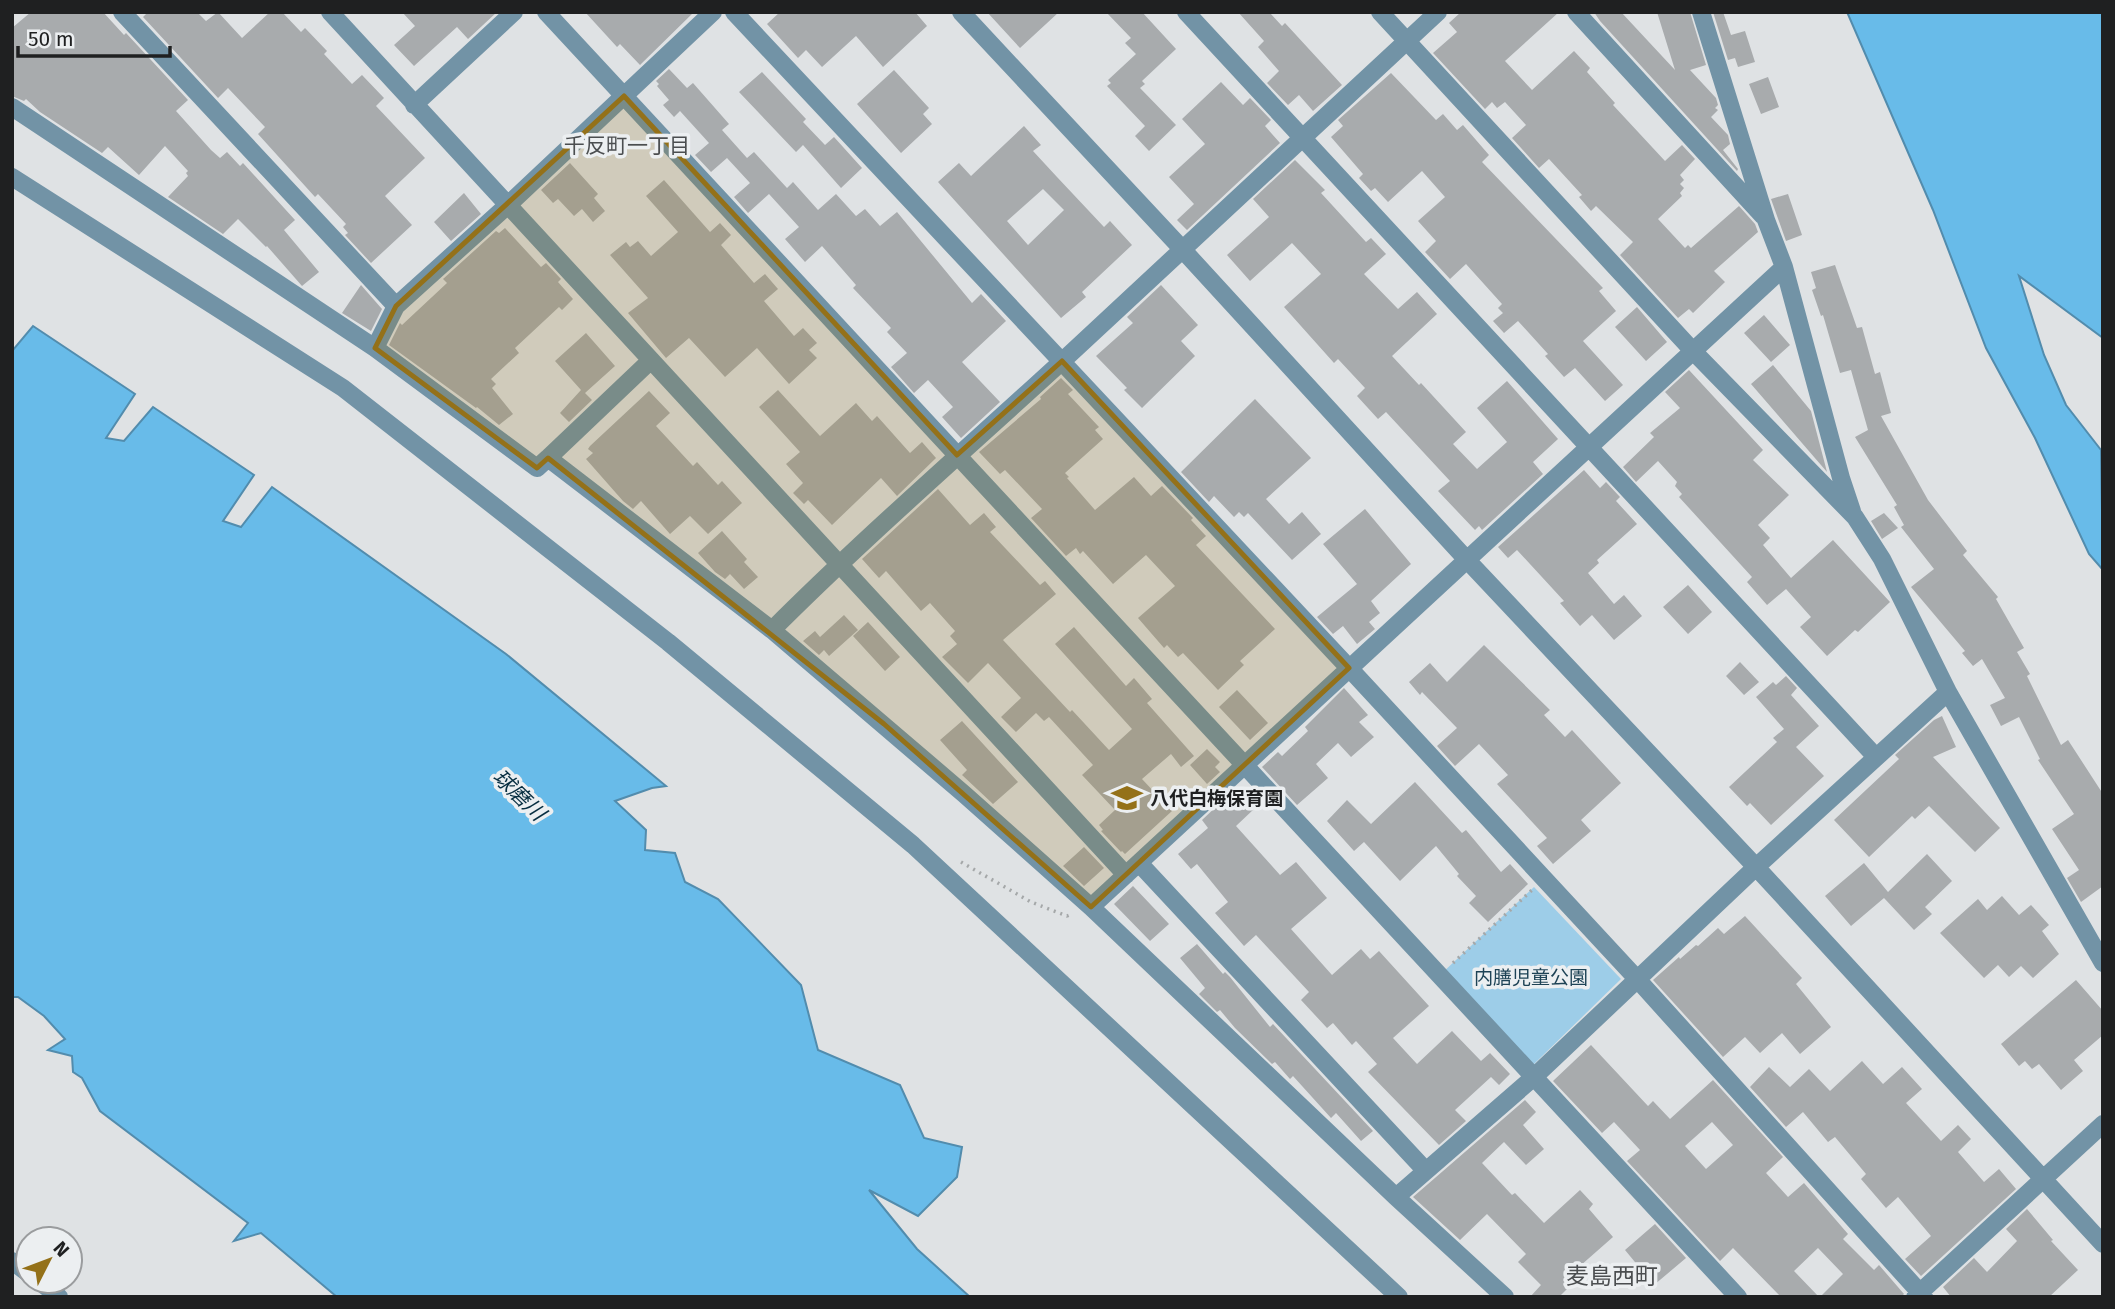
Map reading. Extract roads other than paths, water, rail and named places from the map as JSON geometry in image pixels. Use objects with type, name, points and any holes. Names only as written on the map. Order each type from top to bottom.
[{"type":"street","points":[[122,12],[396,306]]},
{"type":"street","points":[[330,12],[838,564],[1426,1171]]},
{"type":"street","points":[[414,104],[514,12]]},
{"type":"street","points":[[546,12],[1738,1297]]},
{"type":"street","points":[[375,348],[396,306],[713,12]]},
{"type":"street","points":[[734,12],[1638,980],[1920,1295],[2103,1124]]},
{"type":"street","points":[[961,12],[2103,1244]]},
{"type":"street","points":[[1186,12],[1876,758]]},
{"type":"street","points":[[1380,12],[1693,351],[1854,517],[1882,559],[1948,692],[2103,963]]},
{"type":"street","points":[[772,630],[838,564],[1183,250],[1438,12]]},
{"type":"street","points":[[1576,12],[1766,220]]},
{"type":"street","points":[[1701,12],[1766,220],[1784,267],[1854,517]]},
{"type":"street","points":[[12,107],[375,348],[537,468],[650,361]]},
{"type":"street","points":[[12,177],[343,388],[668,642],[913,845],[1399,1297]]},
{"type":"street","points":[[1091,907],[1784,267]]},
{"type":"street","points":[[548,458],[772,630],[904,742],[1091,907],[1505,1297]]},
{"type":"street","points":[[1396,1197],[1534,1077],[1756,867],[1948,692]]},
{"type":"water","points":[[1847,12],[2103,12],[2103,338],[2019,276],[2044,355],[2066,405],[2101,450],[2103,570],[2089,554],[2035,438],[1986,348],[1933,210]]},
{"type":"water","name":"球磨川","points":[[33,326],[135,394],[106,438],[124,441],[153,407],[254,475],[223,521],[241,527],[272,487],[506,654],[666,786],[615,801],[646,830],[645,850],[675,853],[685,882],[718,899],[801,985],[818,1050],[900,1085],[924,1138],[962,1147],[957,1177],[918,1216],[869,1190],[917,1249],[970,1297],[337,1297],[261,1233],[234,1241],[248,1223],[100,1111],[82,1078],[73,1072],[72,1056],[48,1050],[65,1039],[44,1016],[18,997],[12,997],[12,351]]},
{"type":"place","name":"八代白梅保育園","points":[[1127,798]]},
{"type":"district","name":"千反町一丁目","points":[[627,146]]},
{"type":"district","name":"麦島西町","points":[[1612,1276]]},
{"type":"park label","name":"内膳児童公園","points":[[1531,977]]}]
